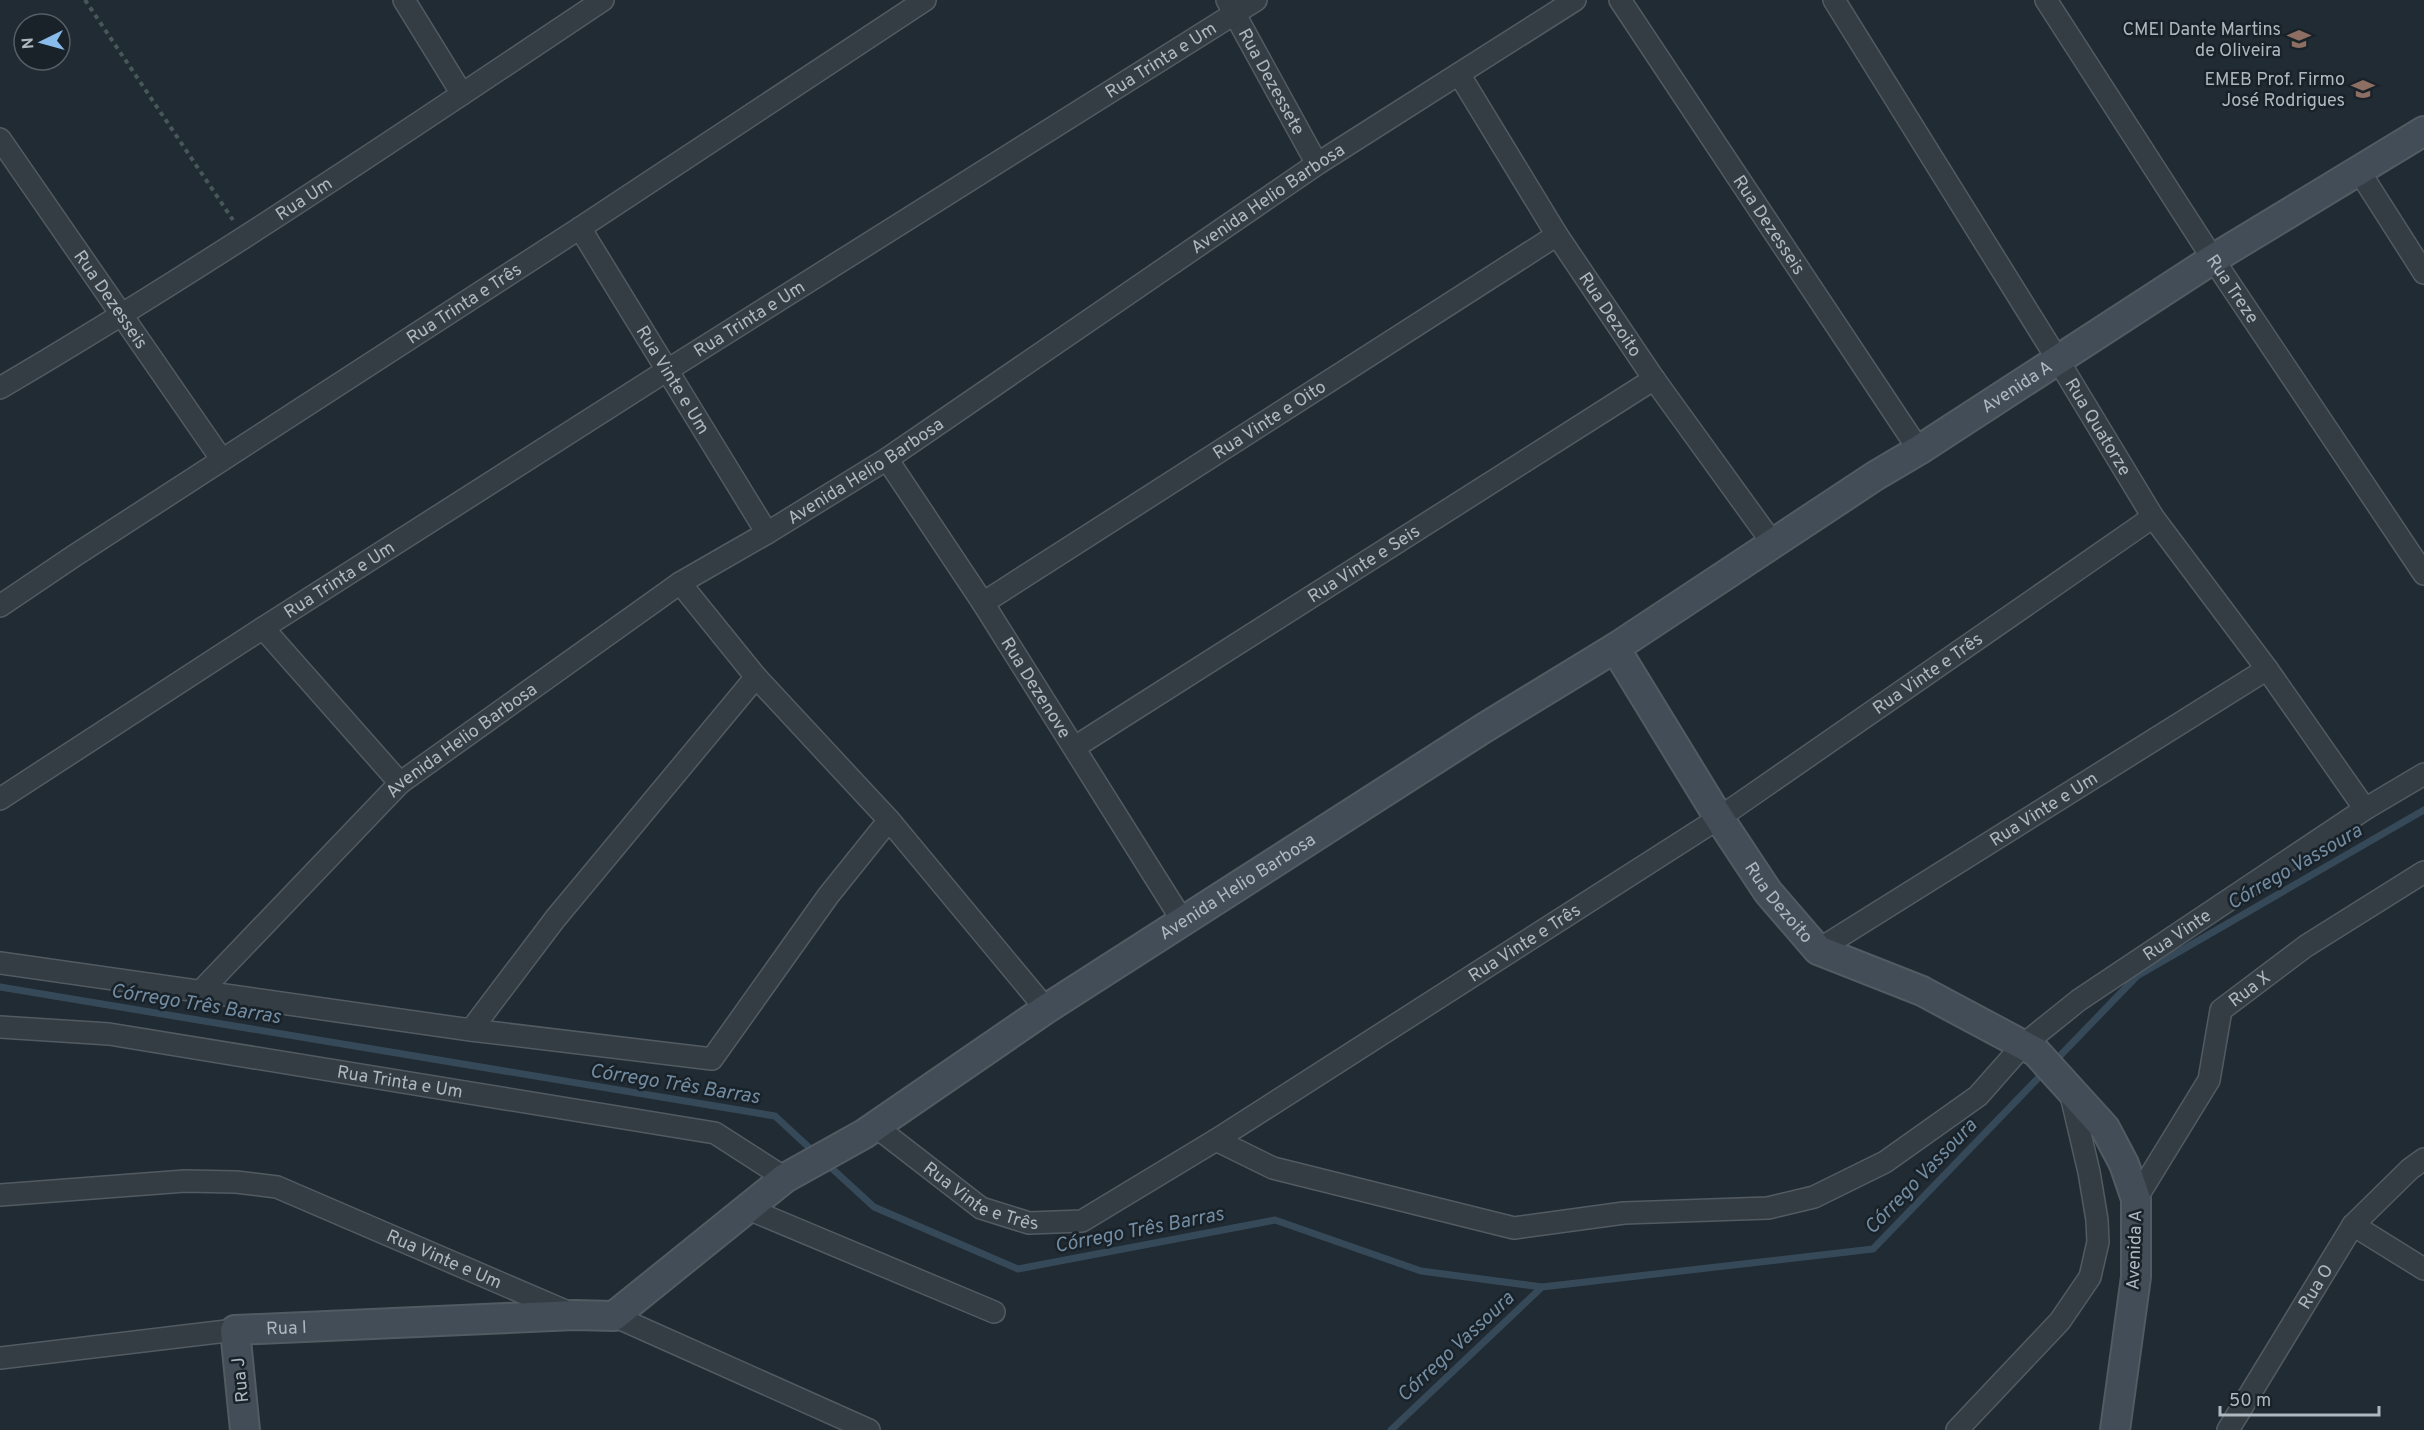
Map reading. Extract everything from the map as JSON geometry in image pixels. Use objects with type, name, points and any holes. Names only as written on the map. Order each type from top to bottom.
[{"type":"main road","name":"Avenida A","points":[[1615,648],[1774,545],[1875,476],[1919,450],[2213,259],[2424,130]]},
{"type":"main road","name":"Rua Dezoito","points":[[1615,648],[1719,818],[1768,892],[1818,950],[1922,991],[2029,1048],[2070,1090]]},
{"type":"main road","name":"Avenida Helio Barbosa","points":[[614,1316],[747,1208],[797,1172],[870,1130],[1046,1009],[1182,920],[1484,728],[1615,648]]},
{"type":"main road","name":"Avenida A","points":[[2070,1090],[2105,1128],[2124,1164],[2136,1199],[2136,1277],[2115,1430]]},
{"type":"main road","name":"Rua Vinte e Um","points":[[574,1315],[614,1316]]},
{"type":"main road","name":"Rua I","points":[[235,1330],[574,1315]]},
{"type":"main road","name":"Rua J","points":[[235,1330],[245,1430]]},
{"type":"street","points":[[404,0],[462,94]]},
{"type":"street","name":"Rua Um","points":[[0,388],[122,316],[246,238],[603,0]]},
{"type":"street","name":"Rua Trinta e Três","points":[[0,606],[925,0]]},
{"type":"street","name":"Rua Trinta e Um","points":[[0,799],[1231,7],[1256,0]]},
{"type":"street","name":"Avenida Helio Barbosa","points":[[200,992],[400,783],[680,583],[887,459],[1317,164],[1575,0]]},
{"type":"street","name":"Rua Dezesseis","points":[[1620,0],[1919,450]]},
{"type":"street","name":"Rua Quatorze","points":[[1834,0],[2153,517],[2267,669],[2365,808]]},
{"type":"street","name":"Rua Treze","points":[[2046,0],[2213,259],[2424,574]]},
{"type":"street","name":"Rua Dezessete","points":[[1231,7],[1317,164]]},
{"type":"street","name":"Rua Dezoito","points":[[1459,74],[1557,235],[1654,379],[1774,545]]},
{"type":"street","name":"Rua Dezesseis","points":[[0,141],[222,460]]},
{"type":"street","points":[[2359,171],[2424,273]]},
{"type":"street","name":"Rua Vinte e Um","points":[[580,228],[766,533]]},
{"type":"street","name":"Rua Vinte e Oito","points":[[983,603],[1557,235]]},
{"type":"street","name":"Rua Vinte e Seis","points":[[1075,747],[1654,379]]},
{"type":"street","name":"Rua Dezenove","points":[[887,459],[983,603],[1182,920]]},
{"type":"street","name":"Rua Vinte e Três","points":[[870,1130],[981,1208],[1029,1223],[1082,1221],[1216,1140],[1719,818],[2153,517]]},
{"type":"street","points":[[680,583],[756,677],[890,820],[1046,1009]]},
{"type":"street","points":[[263,628],[400,783]]},
{"type":"street","name":"Rua Vinte e Um","points":[[1818,950],[2267,669]]},
{"type":"street","points":[[471,1030],[555,919],[756,677]]},
{"type":"street","points":[[2365,808],[2424,774]]},
{"type":"street","name":"Rua Vinte","points":[[1216,1140],[1273,1168],[1514,1228],[1624,1214],[1768,1208],[1814,1197],[1885,1162],[1978,1096],[2079,1000],[2365,808]]},
{"type":"street","points":[[0,963],[471,1030],[712,1059],[828,896],[890,820]]},
{"type":"street","name":"Rua X","points":[[2136,1199],[2209,1080],[2221,1010],[2306,946],[2424,872]]},
{"type":"street","name":"Rua Trinta e Um","points":[[0,1027],[110,1034],[715,1133],[797,1172]]},
{"type":"street","points":[[1957,1430],[2061,1321],[2090,1277],[2098,1242],[2097,1220],[2089,1172],[2070,1090]]},
{"type":"street","name":"Rua O","points":[[2228,1430],[2353,1225],[2410,1169],[2424,1159]]},
{"type":"street","name":"Rua Vinte e Um","points":[[0,1195],[185,1181],[278,1186],[574,1315]]},
{"type":"street","points":[[747,1208],[994,1312]]},
{"type":"street","points":[[2353,1225],[2424,1269]]},
{"type":"street","name":"Rua Vinte e Um","points":[[614,1316],[866,1430]]},
{"type":"street","name":"Rua I","points":[[0,1358],[235,1330]]},
{"type":"path","points":[[85,0],[246,238]]},
{"type":"waterway","name":"Córrego Vassoura","points":[[2055,1061],[2137,976],[2424,810]]},
{"type":"waterway","name":"Córrego Três Barras","points":[[0,987],[775,1116],[815,1153]]},
{"type":"waterway","name":"Córrego Três Barras","points":[[826,1163],[874,1207],[1018,1269],[1275,1220],[1421,1271],[1542,1287],[1873,1249],[2045,1071]]},
{"type":"waterway","name":"Córrego Vassoura","points":[[1391,1430],[1542,1287]]},
{"type":"place","name":"CMEI Dante Martins de Oliveira","points":[[2299,39]]},
{"type":"place","name":"EMEB Prof. Firmo José Rodrigues","points":[[2363,89]]}]
